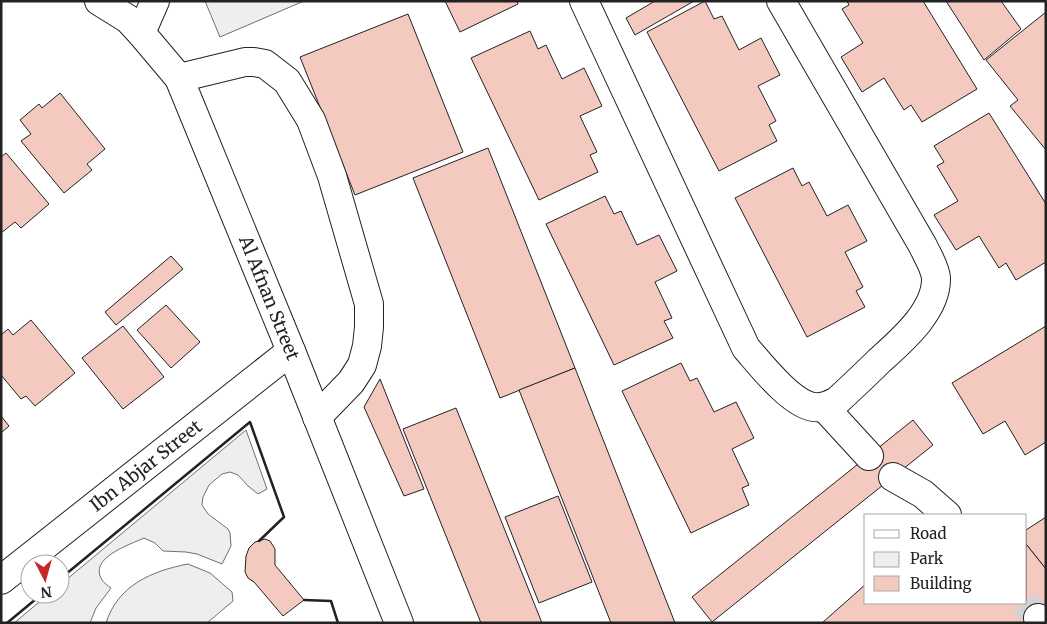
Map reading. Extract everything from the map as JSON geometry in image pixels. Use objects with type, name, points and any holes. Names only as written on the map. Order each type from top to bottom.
[{"type":"street","points":[[141,33],[155,1]]},
{"type":"street","points":[[584,1],[746,348],[793,398],[812,407],[824,407],[837,401],[911,330],[922,317],[932,297],[936,287],[936,275],[922,246],[781,1]]},
{"type":"street","name":"Al Afnan Street","points":[[103,2],[128,19],[179,78],[291,351],[399,623]]},
{"type":"street","points":[[179,78],[245,62],[265,64],[287,81],[311,120],[332,176],[369,304],[367,346],[362,365],[351,382],[317,417]]},
{"type":"street","name":"Ibn Abjar Street","points":[[1,580],[291,351]]},
{"type":"street","points":[[824,407],[869,456]]},
{"type":"street","points":[[893,477],[923,494],[946,514]]},
{"type":"green space","points":[[205,1],[304,1],[220,37]]},
{"type":"green space","points":[[246,430],[267,489],[258,494],[238,475],[230,472],[222,474],[209,485],[203,497],[202,505],[208,514],[228,529],[230,533],[231,546],[222,564],[197,554],[163,551],[155,543],[144,538],[112,553],[101,565],[99,572],[102,580],[111,588],[96,608],[90,623],[14,623],[37,604],[70,604],[70,577]]},
{"type":"green space","points":[[188,564],[210,573],[232,592],[233,601],[207,623],[106,623],[111,610],[128,589],[149,576]]},
{"type":"building","points":[[445,1],[517,1],[518,4],[460,32]]},
{"type":"building","points":[[655,1],[694,1],[635,35],[626,18]]},
{"type":"building","points":[[705,1],[714,19],[722,16],[739,50],[761,38],[780,75],[758,86],[776,121],[769,125],[777,141],[719,171],[647,32]]},
{"type":"building","points":[[847,1],[923,1],[977,89],[922,122],[911,105],[904,110],[884,78],[862,92],[841,57],[863,43],[842,9],[849,5]]},
{"type":"building","points":[[946,1],[1001,1],[1021,29],[984,60]]},
{"type":"building","points":[[1046,12],[1046,150],[1010,106],[1018,100],[986,60]]},
{"type":"building","points":[[408,14],[463,152],[355,195],[300,57]]},
{"type":"building","points":[[530,31],[538,49],[546,45],[562,79],[584,68],[602,106],[580,116],[597,152],[590,155],[598,172],[539,200],[471,58]]},
{"type":"building","points":[[60,93],[105,149],[87,164],[92,170],[64,193],[21,141],[31,134],[20,120],[39,104],[42,108]]},
{"type":"building","points":[[989,113],[1046,204],[1046,262],[1016,280],[1006,263],[999,268],[979,236],[956,250],[934,215],[958,201],[937,166],[944,162],[934,146]]},
{"type":"building","points":[[488,148],[575,368],[500,398],[413,178]]},
{"type":"building","points":[[6,153],[49,204],[21,228],[15,222],[1,233],[1,157]]},
{"type":"building","points":[[793,168],[802,186],[809,182],[827,216],[848,205],[867,241],[845,252],[863,287],[856,291],[865,307],[807,337],[735,198]]},
{"type":"building","points":[[605,196],[614,214],[621,211],[637,245],[659,235],[677,271],[655,282],[672,318],[664,321],[673,338],[614,365],[546,224]]},
{"type":"building","points":[[171,256],[183,269],[116,325],[105,312]]},
{"type":"building","points":[[166,305],[200,342],[171,368],[137,330]]},
{"type":"building","points":[[31,320],[75,373],[35,406],[26,396],[21,399],[1,375],[1,335],[8,329],[13,335]]},
{"type":"building","points":[[123,326],[164,377],[123,409],[82,358]]},
{"type":"building","points":[[1046,326],[1046,442],[1025,455],[1005,421],[983,434],[952,383]]},
{"type":"building","points":[[681,363],[690,381],[697,378],[714,412],[736,402],[754,438],[732,449],[749,485],[742,488],[749,505],[691,533],[622,391]]},
{"type":"building","points":[[575,368],[675,623],[611,623],[519,390]]},
{"type":"building","points":[[380,379],[424,489],[404,496],[364,407]]},
{"type":"building","points":[[456,408],[542,623],[481,623],[403,429]]},
{"type":"building","points":[[1,416],[9,426],[1,433]]},
{"type":"building","points":[[913,420],[933,445],[712,622],[692,597]]},
{"type":"building","points":[[558,496],[592,582],[539,603],[505,517]]},
{"type":"building","points":[[1046,517],[1046,569],[1027,545],[1027,529]]},
{"type":"building","points":[[265,539],[270,541],[275,549],[275,565],[304,600],[283,616],[254,582],[248,578],[245,572],[246,556],[249,548],[255,542]]},
{"type":"building","points":[[1027,545],[1046,569],[1046,612],[1033,623],[822,623],[864,586],[864,604],[1027,604]]},
{"type":"tunnel","points":[[1025,604],[1038,618]]},
{"type":"wall","points":[[70,571],[250,422],[284,517],[259,541]]},
{"type":"wall","points":[[304,600],[331,601],[338,623]]},
{"type":"wall","points":[[7,623],[30,604]]}]
